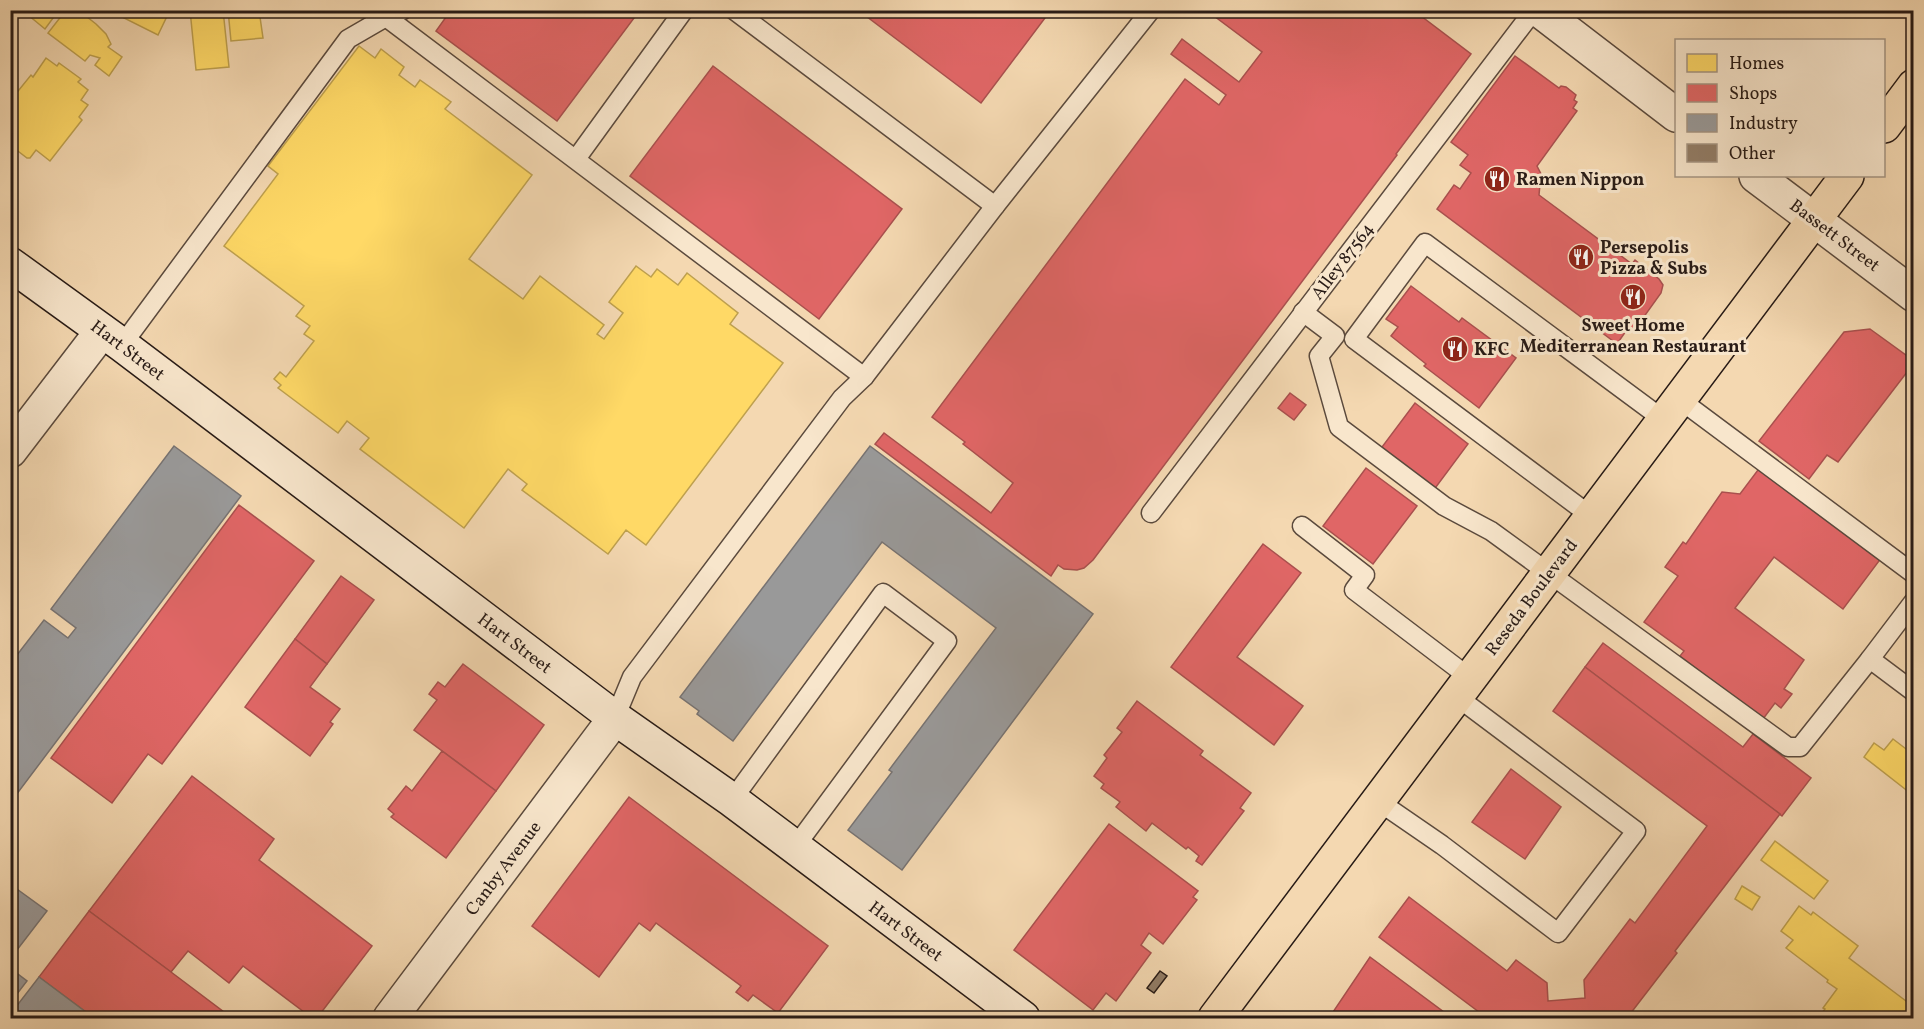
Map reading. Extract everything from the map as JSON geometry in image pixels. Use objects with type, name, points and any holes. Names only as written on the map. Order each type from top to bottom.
[{"type":"main road","points":[[1885,125],[1914,86]]},
{"type":"main road","name":"Reseda Boulevard","points":[[1215,1018],[1846,177]]},
{"type":"street","points":[[1539,10],[1675,113]]},
{"type":"street","name":"Bassett Street","points":[[1757,177],[1914,295]]},
{"type":"street","name":"Hart Street","points":[[10,264],[112,338],[615,718],[732,800],[1023,1018]]},
{"type":"street","points":[[10,451],[112,338]]},
{"type":"street","name":"Canby Avenue","points":[[390,1018],[615,718]]},
{"type":"lane","points":[[576,159],[684,10]]},
{"type":"lane","points":[[734,10],[995,206]]},
{"type":"lane","points":[[615,718],[632,677],[842,398],[864,377],[995,206],[1151,10]]},
{"type":"lane","name":"Alley 87564","points":[[1151,513],[1534,10]]},
{"type":"lane","points":[[112,338],[348,39],[394,14],[576,159],[864,377]]},
{"type":"lane","points":[[1591,516],[1354,339],[1425,243],[1914,574]]},
{"type":"lane","points":[[1303,312],[1335,336],[1319,356],[1339,427],[1444,506],[1491,531],[1788,747],[1800,747],[1914,601]]},
{"type":"lane","points":[[1302,526],[1365,575],[1354,590],[1463,687],[1636,831],[1558,933],[1442,845],[1378,801]]},
{"type":"lane","points":[[732,800],[883,593],[938,634],[947,641],[795,848]]},
{"type":"lane","points":[[1869,659],[1914,692]]},
{"type":"building: Homes","points":[[22,10],[59,10],[45,29]]},
{"type":"building: Homes","points":[[66,10],[78,10],[96,24],[106,34],[111,44],[108,47],[122,57],[109,76],[95,65],[100,58],[90,55],[85,61],[48,33]]},
{"type":"building: Homes","points":[[116,10],[170,10],[158,35],[114,13]]},
{"type":"building: Homes","points":[[190,10],[223,10],[229,67],[196,70]]},
{"type":"building: Homes","points":[[228,10],[259,10],[263,38],[231,41]]},
{"type":"building: Homes","points":[[359,46],[375,58],[381,49],[404,67],[399,75],[415,87],[420,80],[451,102],[445,109],[532,175],[469,259],[523,299],[540,276],[604,325],[597,334],[604,339],[623,313],[609,302],[636,266],[651,277],[657,269],[678,285],[687,273],[738,313],[730,324],[783,363],[646,545],[626,530],[608,554],[522,490],[527,484],[508,469],[464,528],[360,449],[369,438],[347,421],[338,433],[278,388],[281,385],[274,379],[280,372],[286,377],[314,341],[304,334],[310,326],[296,316],[304,306],[224,246],[278,174],[268,166]]},
{"type":"building: Homes","points":[[46,58],[57,66],[59,63],[81,79],[78,82],[88,90],[81,100],[88,105],[79,117],[82,120],[50,161],[36,150],[30,158],[27,158],[10,145],[10,101],[31,75],[33,77]]},
{"type":"building: Homes","points":[[1893,739],[1914,755],[1914,796],[1864,757],[1874,743],[1884,750]]},
{"type":"building: Homes","points":[[1775,841],[1828,881],[1814,899],[1761,860]]},
{"type":"building: Homes","points":[[1742,886],[1760,897],[1752,910],[1735,899]]},
{"type":"building: Homes","points":[[1799,906],[1811,915],[1813,912],[1858,946],[1849,958],[1914,1007],[1914,1018],[1818,1018],[1837,989],[1786,948],[1793,940],[1781,931]]},
{"type":"building: Shops","points":[[451,10],[640,10],[557,121],[436,31]]},
{"type":"building: Shops","points":[[858,10],[1051,10],[981,103]]},
{"type":"building: Shops","points":[[1206,10],[1413,10],[1471,54],[1093,560],[1084,568],[1077,570],[1064,569],[1058,565],[1051,576],[875,444],[884,433],[991,513],[1013,483],[932,417],[1185,79],[1219,105],[1226,95],[1171,54],[1182,39],[1239,82],[1262,52]]},
{"type":"building: Shops","points":[[1515,56],[1559,88],[1566,87],[1576,95],[1574,100],[1577,102],[1573,108],[1577,111],[1537,166],[1541,174],[1539,195],[1632,264],[1635,260],[1659,279],[1663,285],[1661,293],[1633,332],[1628,328],[1617,344],[1437,209],[1454,185],[1460,189],[1471,173],[1460,165],[1468,155],[1451,142]]},
{"type":"building: Shops","points":[[713,66],[902,209],[819,319],[630,176]]},
{"type":"building: Shops","name":"KFC","points":[[1411,286],[1459,322],[1462,318],[1516,358],[1479,408],[1424,366],[1426,364],[1391,336],[1398,327],[1386,319]]},
{"type":"building: Shops","points":[[1870,329],[1914,363],[1838,462],[1827,455],[1809,479],[1759,441],[1844,332]]},
{"type":"building: Shops","points":[[1290,393],[1306,405],[1294,420],[1278,408]]},
{"type":"building: Shops","points":[[1415,403],[1468,444],[1433,491],[1379,451]]},
{"type":"building: Shops","points":[[1761,466],[1882,557],[1843,609],[1774,557],[1735,608],[1804,660],[1784,689],[1792,694],[1781,708],[1775,703],[1763,719],[1680,656],[1684,651],[1644,622],[1678,576],[1665,567],[1683,542],[1686,544],[1722,492],[1740,494]]},
{"type":"building: Shops","points":[[1366,468],[1417,506],[1373,564],[1323,526]]},
{"type":"building: Shops","points":[[239,505],[314,561],[162,764],[148,754],[112,803],[51,758]]},
{"type":"building: Shops","points":[[1263,544],[1301,573],[1237,657],[1303,706],[1274,745],[1171,667]]},
{"type":"building: Shops","points":[[341,576],[374,600],[327,664],[295,639]]},
{"type":"building: Shops","points":[[295,639],[327,664],[310,687],[340,709],[330,722],[333,724],[310,756],[245,707]]},
{"type":"building: Shops","points":[[1603,643],[1743,747],[1753,734],[1811,778],[1782,816],[1585,667]]},
{"type":"building: Shops","points":[[463,664],[544,725],[496,791],[414,730],[437,700],[429,694],[438,682],[445,687]]},
{"type":"building: Shops","points":[[1585,667],[1780,814],[1675,951],[1677,953],[1627,1018],[1487,1018],[1379,937],[1409,897],[1507,971],[1516,960],[1547,983],[1548,1001],[1585,998],[1584,980],[1630,919],[1635,923],[1707,826],[1553,711]]},
{"type":"building: Shops","points":[[1137,701],[1203,751],[1200,755],[1251,793],[1240,808],[1244,811],[1202,865],[1196,861],[1199,856],[1188,847],[1186,849],[1152,823],[1146,831],[1116,807],[1120,802],[1101,788],[1104,784],[1094,776],[1107,758],[1104,755],[1122,732],[1117,728]]},
{"type":"building: Shops","points":[[442,751],[496,791],[446,858],[391,817],[394,814],[388,809],[406,786],[412,791]]},
{"type":"building: Shops","points":[[1511,769],[1561,807],[1525,859],[1472,822]]},
{"type":"building: Shops","points":[[192,776],[274,839],[259,860],[372,946],[317,1018],[312,1018],[243,966],[229,983],[188,951],[171,972],[89,911]]},
{"type":"building: Shops","points":[[629,797],[828,946],[778,1013],[753,995],[748,1001],[736,992],[741,986],[656,923],[650,931],[639,923],[599,977],[532,926]]},
{"type":"building: Shops","points":[[1109,824],[1198,891],[1193,897],[1197,900],[1163,944],[1149,933],[1141,945],[1151,953],[1116,1001],[1106,993],[1093,1010],[1014,950]]},
{"type":"building: Shops","points":[[89,911],[232,1018],[94,1018],[39,977]]},
{"type":"building: Shops","points":[[1370,957],[1452,1018],[1341,1018],[1333,1012]]},
{"type":"building: Industry","points":[[174,446],[241,496],[10,803],[10,664],[44,620],[68,638],[76,628],[51,609]]},
{"type":"building: Industry","points":[[870,446],[1093,614],[902,870],[848,830],[892,772],[889,770],[996,628],[882,542],[733,741],[697,714],[699,711],[680,697]]},
{"type":"building: Industry","points":[[10,884],[47,911],[10,959]]},
{"type":"building: Industry","points":[[10,968],[27,981],[10,1003]]},
{"type":"building: Industry","points":[[39,977],[94,1018],[20,1018],[12,1012]]},
{"type":"building: Other","points":[[1160,971],[1167,976],[1154,993],[1147,988]]},
{"type":"place","name":"Ramen Nippon","points":[[1497,179]]},
{"type":"place","name":"Persepolis Pizza & Subs","points":[[1581,257]]},
{"type":"place","name":"Sweet Home Mediterranean Restaurant","points":[[1633,297]]},
{"type":"place","name":"KFC","points":[[1455,349]]}]
